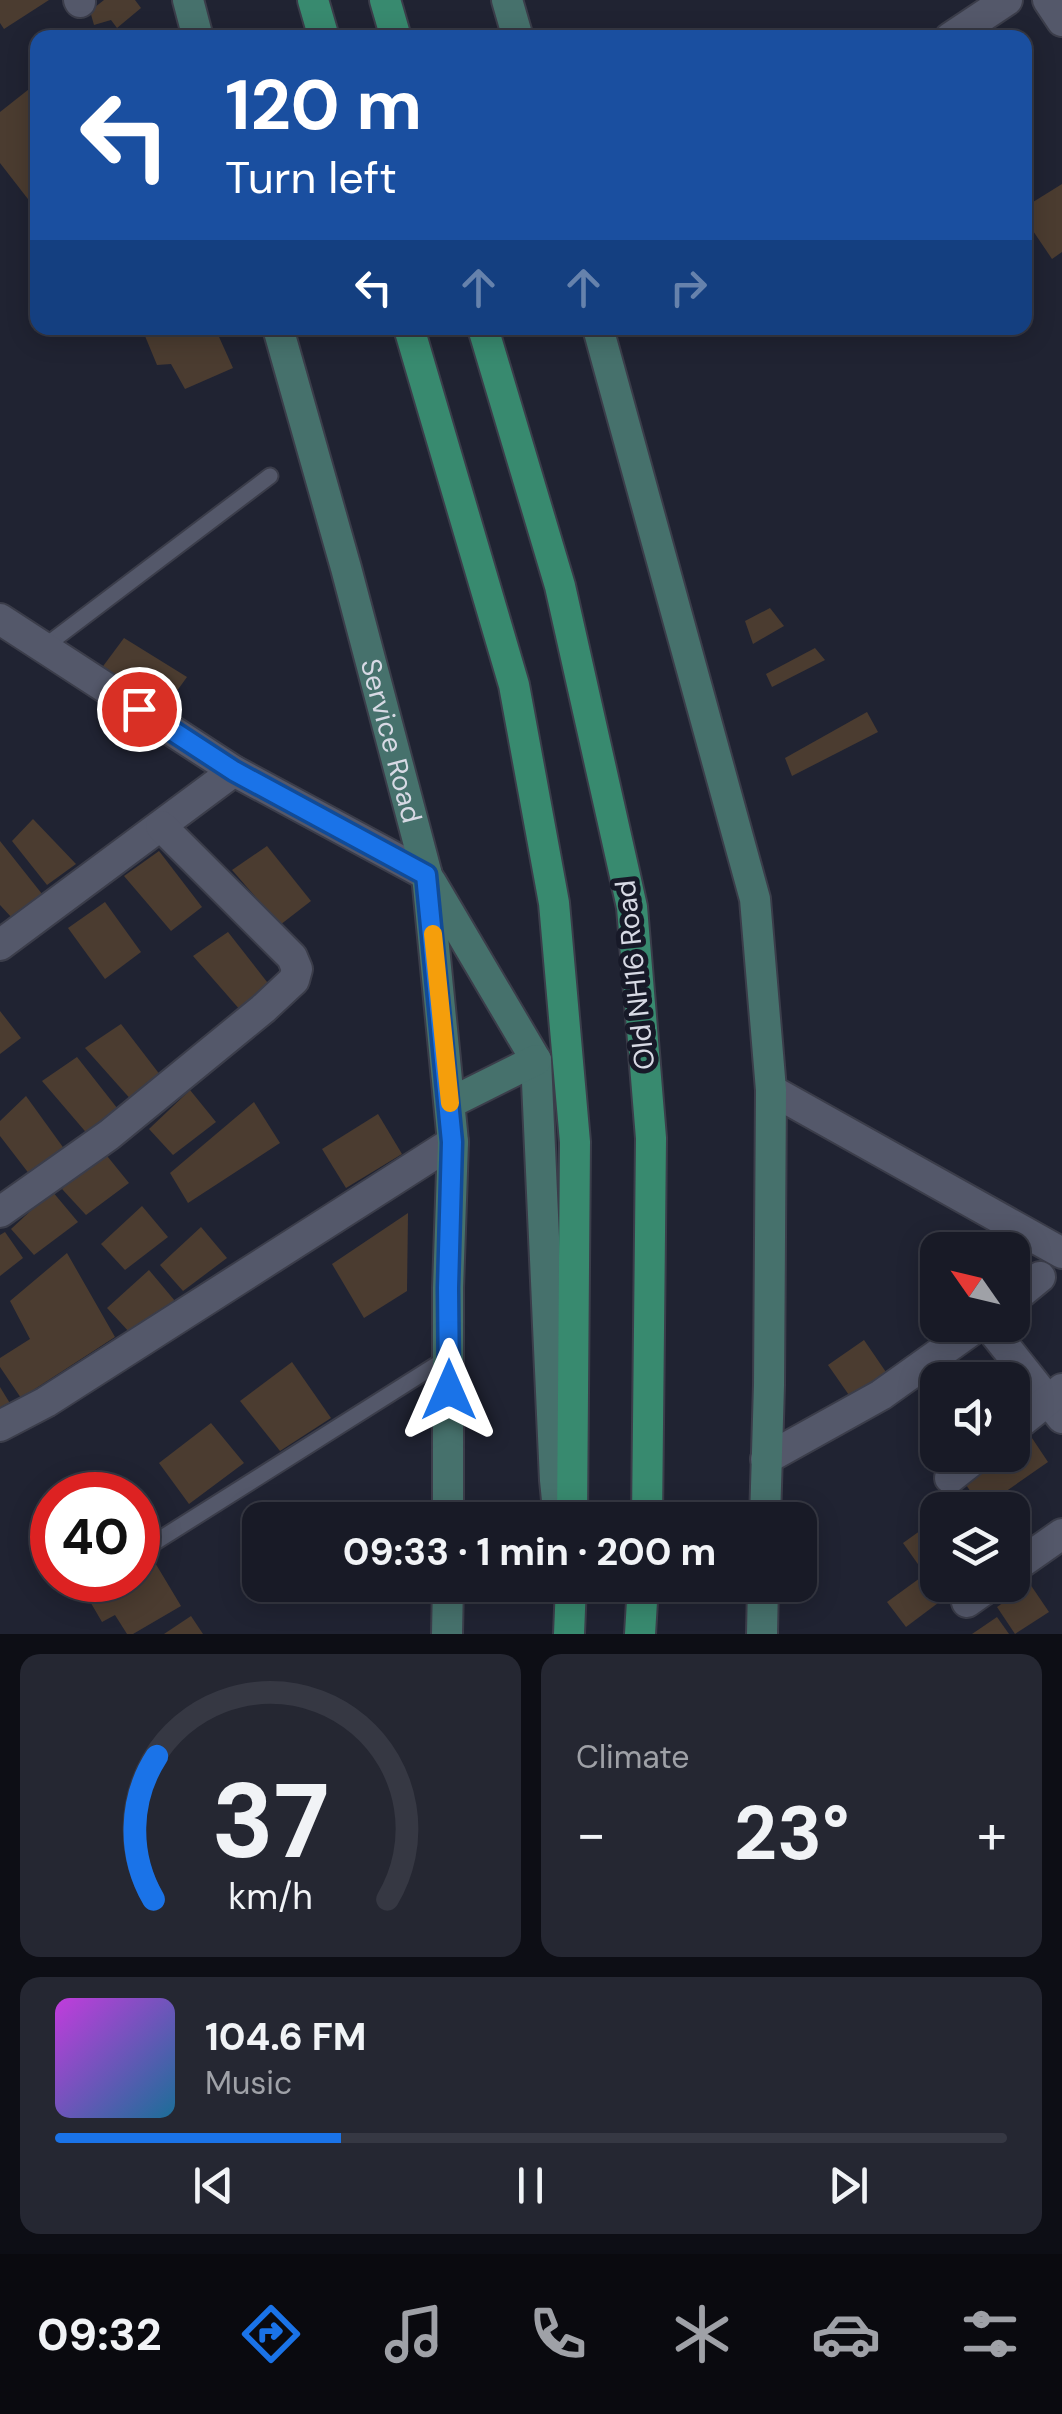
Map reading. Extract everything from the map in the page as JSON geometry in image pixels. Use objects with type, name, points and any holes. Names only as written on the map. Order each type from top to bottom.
[{"type":"main road","points":[[312,0],[321,30]]},
{"type":"main road","points":[[385,0],[394,30]]},
{"type":"main road","points":[[411,335],[514,685],[554,902],[575,1142],[572,1502]]},
{"type":"main road","name":"Old NH16 Road","points":[[485,335],[560,586],[632,907],[651,1138],[647,1502]]},
{"type":"main road","points":[[640,1634],[642,1602]]},
{"type":"street","points":[[188,0],[196,30]]},
{"type":"street","points":[[508,0],[516,30]]},
{"type":"street","points":[[962,30],[1007,0]]},
{"type":"street","points":[[1048,0],[1062,21]]},
{"type":"street","name":"Service Road","points":[[280,335],[426,875],[452,1142],[448,1502]]},
{"type":"street","points":[[600,335],[755,899],[771,1090],[765,1502]]},
{"type":"street","points":[[0,619],[234,771],[426,875],[536,1060],[558,1502]]},
{"type":"street","points":[[0,946],[234,771]]},
{"type":"street","points":[[0,1212],[108,1135],[294,980],[297,969],[292,957],[161,826]]},
{"type":"street","points":[[450,1102],[536,1060]]},
{"type":"street","points":[[771,1090],[1062,1253]]},
{"type":"street","points":[[0,1426],[46,1402],[452,1142]]},
{"type":"street","points":[[1030,1285],[1040,1277]]},
{"type":"street","points":[[766,1459],[881,1395],[955,1342]]},
{"type":"street","points":[[1003,1342],[1057,1403],[1030,1418]]},
{"type":"street","points":[[950,1478],[958,1472]]},
{"type":"street","points":[[1030,1556],[1062,1534]]},
{"type":"street","points":[[447,1634],[448,1602]]},
{"type":"street","points":[[762,1634],[763,1602]]},
{"type":"lane","points":[[44,647],[270,476]]},
{"type":"lane","points":[[160,1539],[449,1357]]},
{"type":"building","points":[[0,0],[49,0],[4,29],[0,23]]},
{"type":"building","points":[[104,0],[135,0],[141,8],[117,28],[111,20],[94,25],[90,11]]},
{"type":"building","points":[[30,88],[30,202],[0,163],[0,112]]},
{"type":"building","points":[[1062,184],[1062,252],[1052,259],[1032,229],[1032,203]]},
{"type":"building","points":[[218,335],[233,368],[185,389],[171,364],[157,365],[145,336]]},
{"type":"building","points":[[770,608],[784,626],[753,644],[745,621]]},
{"type":"building","points":[[124,638],[187,677],[161,713],[98,673]]},
{"type":"building","points":[[815,648],[825,660],[772,687],[766,674]]},
{"type":"building","points":[[867,712],[878,732],[792,776],[785,758]]},
{"type":"building","points":[[33,819],[76,864],[47,885],[12,841]]},
{"type":"building","points":[[0,841],[42,894],[12,918],[0,905]]},
{"type":"building","points":[[267,846],[311,901],[280,925],[232,870]]},
{"type":"building","points":[[159,851],[202,907],[171,931],[124,876]]},
{"type":"building","points":[[105,902],[141,952],[105,979],[68,928]]},
{"type":"building","points":[[228,932],[271,987],[241,1011],[193,956]]},
{"type":"building","points":[[0,1011],[21,1038],[0,1054]]},
{"type":"building","points":[[121,1024],[164,1080],[134,1103],[85,1048]]},
{"type":"building","points":[[77,1057],[121,1113],[90,1137],[42,1081]]},
{"type":"building","points":[[190,1090],[216,1122],[173,1155],[149,1129]]},
{"type":"building","points":[[26,1096],[65,1150],[30,1175],[0,1136],[0,1121]]},
{"type":"building","points":[[254,1102],[280,1143],[188,1203],[170,1173]]},
{"type":"building","points":[[378,1114],[402,1154],[346,1188],[322,1149]]},
{"type":"building","points":[[103,1151],[129,1183],[86,1215],[62,1189]]},
{"type":"building","points":[[52,1191],[78,1222],[34,1255],[11,1229]]},
{"type":"building","points":[[142,1206],[168,1237],[125,1270],[101,1244]]},
{"type":"building","points":[[408,1213],[407,1291],[364,1318],[332,1264]]},
{"type":"building","points":[[201,1227],[227,1258],[183,1291],[160,1265]]},
{"type":"building","points":[[5,1232],[23,1258],[0,1276],[0,1235]]},
{"type":"building","points":[[67,1253],[115,1337],[21,1398],[0,1367],[0,1358],[30,1339],[10,1301]]},
{"type":"building","points":[[149,1270],[175,1301],[131,1334],[107,1308]]},
{"type":"building","points":[[864,1340],[888,1375],[851,1398],[828,1365]]},
{"type":"building","points":[[292,1362],[331,1418],[280,1451],[240,1401]]},
{"type":"building","points":[[0,1387],[11,1405],[0,1411]]},
{"type":"building","points":[[211,1423],[244,1463],[189,1504],[159,1463]]},
{"type":"building","points":[[1030,1435],[1048,1462],[1005,1492],[971,1492],[964,1482],[978,1472],[1030,1472]]},
{"type":"building","points":[[920,1531],[920,1567],[903,1543]]},
{"type":"building","points":[[160,1571],[181,1606],[133,1634],[127,1634],[115,1615],[102,1622],[90,1602],[160,1602]]},
{"type":"building","points":[[920,1578],[920,1602],[938,1603],[906,1627],[887,1602]]},
{"type":"building","points":[[1030,1584],[1049,1612],[1015,1634],[997,1607],[1004,1602],[1030,1602]]},
{"type":"building","points":[[191,1616],[203,1634],[164,1634]]},
{"type":"building","points":[[997,1617],[1009,1634],[972,1634]]},
{"type":"slow traffic","points":[[433,934],[450,1103]]},
{"type":"route","points":[[139,709],[234,771],[426,875],[452,1142],[449,1390]]}]
